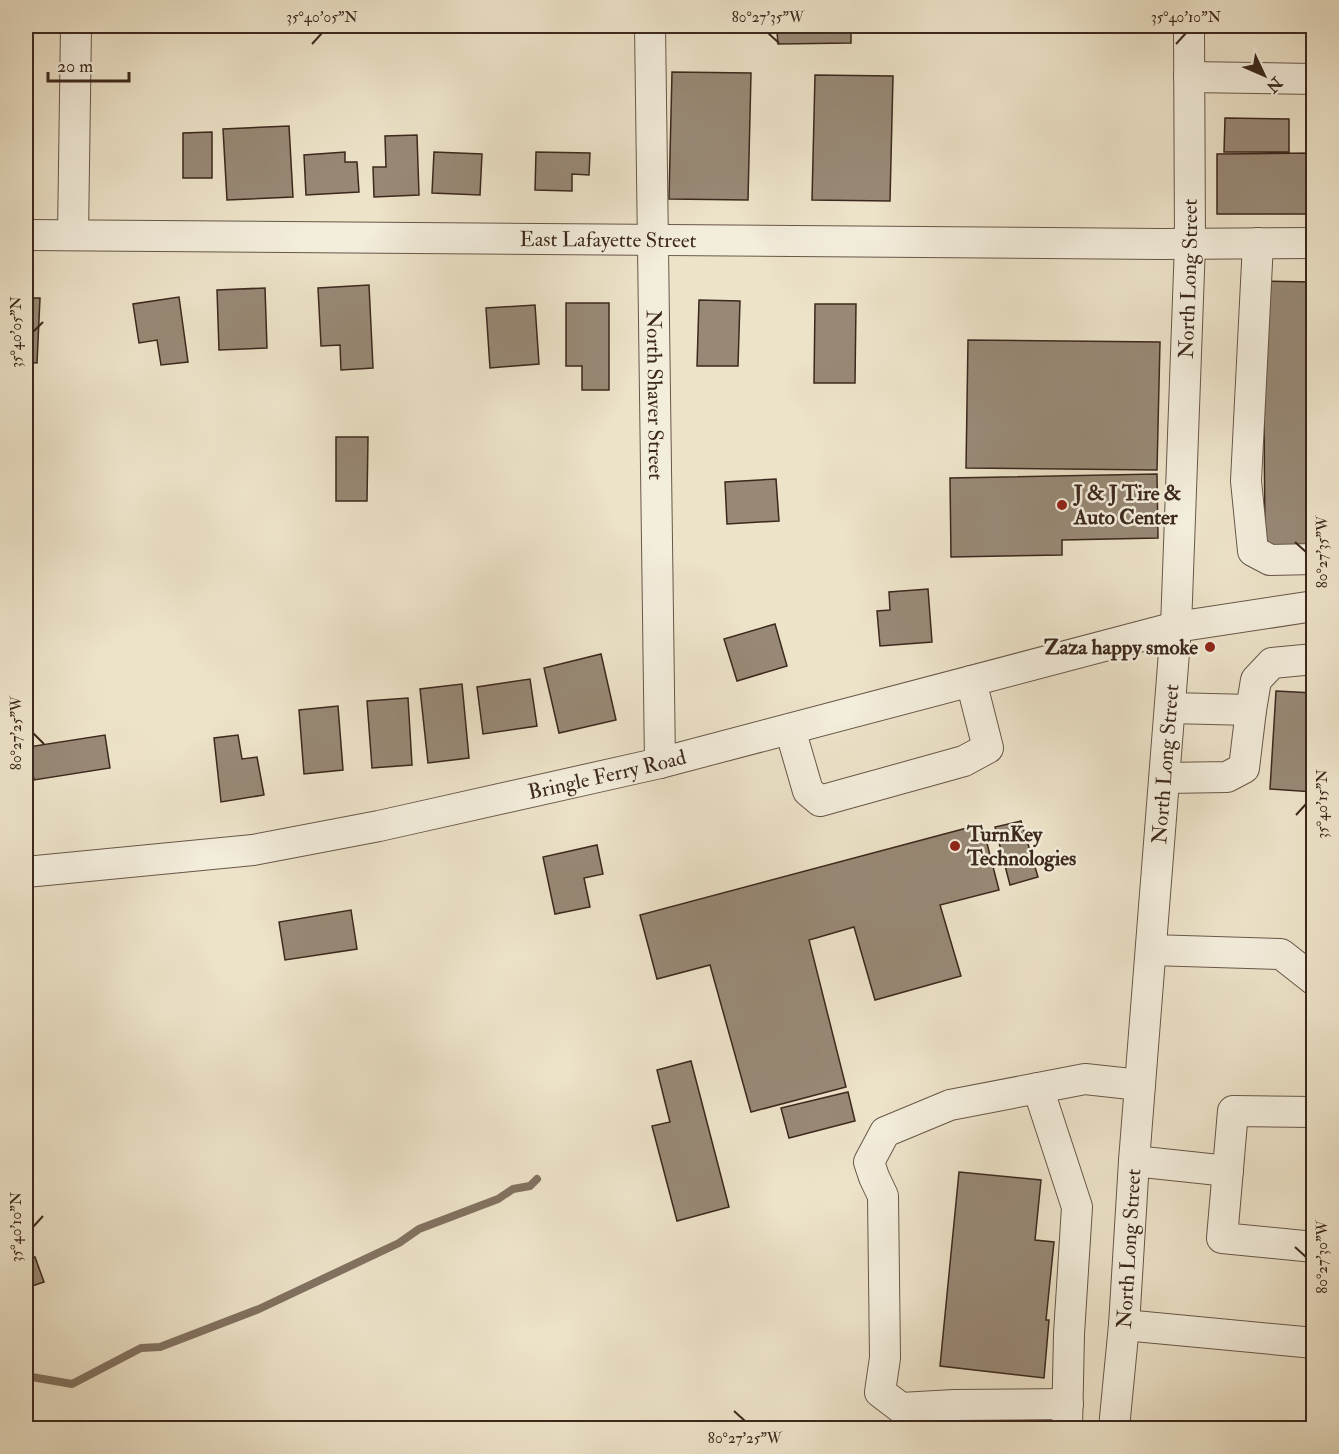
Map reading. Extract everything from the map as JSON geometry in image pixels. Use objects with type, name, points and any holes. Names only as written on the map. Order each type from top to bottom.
[{"type":"street","points":[[73,235],[75,26]]},
{"type":"street","name":"North Shaver Street","points":[[650,26],[660,764]]},
{"type":"street","name":"North Long Street","points":[[1114,1428],[1124,1324],[1134,1161],[1176,627],[1190,244],[1189,26]]},
{"type":"street","points":[[1189,77],[1314,79]]},
{"type":"street","name":"East Lafayette Street","points":[[26,235],[1314,243]]},
{"type":"street","points":[[1258,243],[1246,482],[1253,551],[1270,560],[1314,559]]},
{"type":"street","name":"Bringle Ferry Road","points":[[26,872],[253,850],[379,826],[660,764],[1176,627],[1314,606]]},
{"type":"street","points":[[1164,778],[1227,777],[1244,768],[1256,681],[1272,663],[1271,612]]},
{"type":"street","points":[[1272,663],[1314,659]]},
{"type":"street","points":[[790,729],[808,791],[820,801],[964,761],[988,748],[971,681]]},
{"type":"street","points":[[1170,708],[1251,710]]},
{"type":"street","points":[[1151,950],[1281,954],[1314,980]]},
{"type":"street","points":[[1038,1088],[1077,1207],[1069,1334],[1068,1416],[954,1405],[901,1408],[880,1392],[885,1358],[883,1196],[869,1162],[885,1132],[950,1105],[1038,1088],[1085,1079],[1140,1084]]},
{"type":"street","points":[[1314,1112],[1233,1111],[1222,1238],[1314,1247]]},
{"type":"street","points":[[1134,1161],[1228,1171]]},
{"type":"street","points":[[1124,1324],[1314,1342]]},
{"type":"building","points":[[707,26],[851,26],[851,43],[778,44],[777,32],[707,32]]},
{"type":"building","points":[[672,72],[751,73],[748,200],[669,199]]},
{"type":"building","points":[[815,75],[893,76],[890,201],[812,200]]},
{"type":"building","points":[[26,89],[28,89],[28,110],[32,110],[30,179],[26,179]]},
{"type":"building","points":[[1225,118],[1289,119],[1289,152],[1224,152]]},
{"type":"building","points":[[289,126],[293,197],[227,200],[223,129]]},
{"type":"building","points":[[212,132],[212,178],[183,178],[183,133]]},
{"type":"building","points":[[417,135],[419,195],[374,197],[373,167],[386,167],[385,136]]},
{"type":"building","points":[[345,152],[345,162],[357,162],[359,192],[306,195],[304,155]]},
{"type":"building","points":[[434,152],[482,154],[480,195],[432,193]]},
{"type":"building","points":[[536,152],[590,153],[589,175],[572,174],[572,191],[535,190]]},
{"type":"building","points":[[1314,153],[1314,214],[1217,214],[1217,154]]},
{"type":"building","points":[[1263,281],[1314,282],[1314,546],[1265,546]]},
{"type":"building","points":[[369,285],[373,368],[341,370],[340,345],[321,346],[318,288]]},
{"type":"building","points":[[265,288],[267,348],[219,350],[217,290]]},
{"type":"building","points":[[179,297],[188,362],[161,365],[157,340],[139,343],[133,304]]},
{"type":"building","points":[[26,298],[40,298],[37,363],[26,362]]},
{"type":"building","points":[[699,300],[740,301],[738,366],[697,366]]},
{"type":"building","points":[[566,303],[609,303],[609,390],[582,390],[582,366],[566,366]]},
{"type":"building","points":[[815,304],[856,304],[855,383],[814,383]]},
{"type":"building","points":[[535,305],[539,364],[490,368],[486,308]]},
{"type":"building","points":[[968,340],[1160,342],[1157,470],[966,468]]},
{"type":"building","points":[[336,437],[368,437],[367,501],[336,501]]},
{"type":"building","points":[[1157,474],[1158,538],[1062,540],[1062,555],[951,557],[950,478]]},
{"type":"building","points":[[776,479],[779,521],[727,524],[725,482]]},
{"type":"building","points":[[928,589],[932,642],[880,646],[877,611],[890,610],[889,592]]},
{"type":"building","points":[[775,624],[787,666],[737,681],[724,639]]},
{"type":"building","points":[[601,654],[616,720],[559,733],[544,668]]},
{"type":"building","points":[[530,679],[537,726],[483,734],[477,687]]},
{"type":"building","points":[[462,684],[469,758],[428,763],[420,689]]},
{"type":"building","points":[[1276,691],[1314,693],[1314,792],[1270,789]]},
{"type":"building","points":[[408,698],[412,765],[372,768],[367,701]]},
{"type":"building","points":[[338,706],[343,770],[304,774],[299,710]]},
{"type":"building","points":[[105,735],[110,768],[34,780],[28,747]]},
{"type":"building","points":[[238,735],[242,759],[257,757],[264,795],[221,802],[214,738]]},
{"type":"building","points":[[1021,821],[1038,877],[1010,885],[995,827]]},
{"type":"building","points":[[982,824],[999,890],[940,905],[961,976],[875,1000],[854,927],[809,940],[846,1087],[751,1112],[710,965],[657,979],[640,915]]},
{"type":"building","points":[[597,845],[603,874],[584,878],[590,907],[555,914],[543,857]]},
{"type":"building","points":[[351,910],[357,949],[285,960],[279,922]]},
{"type":"building","points":[[691,1061],[729,1207],[677,1221],[652,1126],[670,1122],[657,1070]]},
{"type":"building","points":[[848,1092],[855,1121],[789,1138],[781,1108]]},
{"type":"building","points":[[959,1172],[1041,1180],[1035,1240],[1054,1242],[1046,1320],[1049,1320],[1044,1378],[940,1366]]},
{"type":"building","points":[[35,1257],[44,1282],[29,1287],[32,1295],[26,1297],[26,1260]]},
{"type":"waterway","points":[[26,1376],[72,1384],[141,1348],[160,1347],[259,1309],[399,1243],[419,1229],[498,1199],[513,1189],[530,1186],[537,1179]]},
{"type":"place","name":"J & J Tire & Auto Center","points":[[1062,505]]},
{"type":"place","name":"Zaza happy smoke","points":[[1210,647]]},
{"type":"place","name":"TurnKey Technologies","points":[[955,846]]}]
